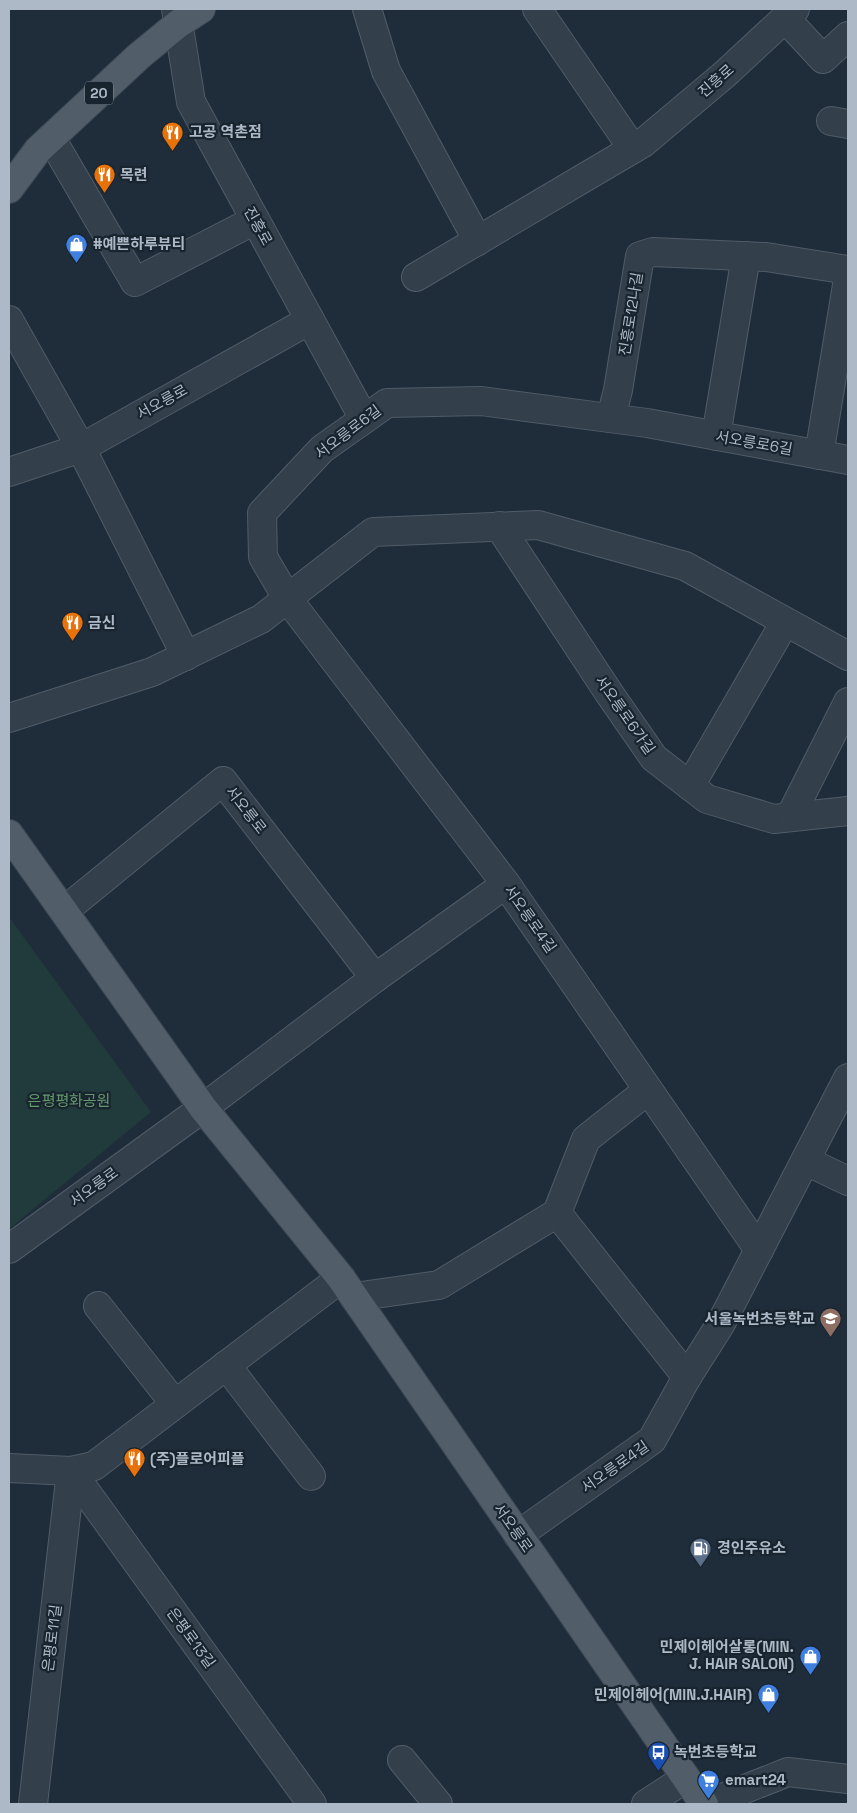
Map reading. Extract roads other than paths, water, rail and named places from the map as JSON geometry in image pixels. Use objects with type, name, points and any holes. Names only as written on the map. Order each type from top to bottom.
[{"type":"main road","name":"20","points":[[9,188],[38,150],[139,56],[177,16],[200,9]]},
{"type":"main road","name":"서오릉로","points":[[9,834],[204,1108],[347,1288],[705,1804]]},
{"type":"street","points":[[368,9],[386,71],[478,241]]},
{"type":"street","points":[[537,9],[633,149]]},
{"type":"street","name":"진흥로","points":[[416,277],[643,143],[717,80],[790,13]]},
{"type":"street","points":[[790,13],[823,59],[848,36]]},
{"type":"street","name":"진흥로","points":[[177,16],[191,102],[364,419]]},
{"type":"street","points":[[51,138],[135,282],[255,220]]},
{"type":"street","name":"진흥로12나길","points":[[611,418],[620,380],[640,256],[653,252],[766,257],[848,270]]},
{"type":"street","points":[[716,436],[746,256]]},
{"type":"street","points":[[819,455],[848,279]]},
{"type":"street","points":[[9,320],[81,448],[186,656]]},
{"type":"street","name":"서오릉로","points":[[9,472],[81,448],[310,320]]},
{"type":"street","name":"서오릉로6길","points":[[288,598],[263,557],[262,513],[322,449],[387,403],[481,401],[611,418],[848,460]]},
{"type":"street","points":[[9,718],[152,672],[261,619],[373,532],[538,525],[685,566],[848,656]]},
{"type":"street","name":"서오릉로6가길","points":[[499,526],[654,758],[707,799],[774,819],[848,810]]},
{"type":"street","name":"서오릉로4길","points":[[288,598],[506,884],[759,1250]]},
{"type":"street","points":[[690,786],[785,622]]},
{"type":"street","points":[[790,817],[848,702]]},
{"type":"street","name":"서오릉로","points":[[64,911],[224,781],[375,978]]},
{"type":"street","name":"서오릉로","points":[[9,1249],[204,1108],[375,978],[506,884]]},
{"type":"street","name":"서오릉로4길","points":[[518,1535],[652,1440],[720,1325],[846,1089]]},
{"type":"street","points":[[9,1468],[71,1471],[94,1466],[226,1365],[347,1288],[439,1285],[557,1213],[586,1139],[648,1090]]},
{"type":"street","points":[[806,1161],[848,1181]]},
{"type":"street","points":[[557,1213],[687,1378]]},
{"type":"street","points":[[98,1306],[175,1404]]},
{"type":"street","points":[[226,1365],[311,1476]]},
{"type":"street","name":"은평로11길","points":[[33,1804],[71,1471]]},
{"type":"street","name":"은평로13길","points":[[71,1471],[312,1804]]},
{"type":"street","points":[[402,1760],[438,1804]]},
{"type":"street","name":"서오릉로","points":[[705,1804],[788,1772],[848,1779]]},
{"type":"street","points":[[646,1804],[686,1778]]},
{"type":"place","name":"고공 역촌점","points":[[173,151]]},
{"type":"place","name":"목련","points":[[104,194]]},
{"type":"place","name":"#예쁜하루뷰티","points":[[77,263]]},
{"type":"place","name":"금신","points":[[72,642]]},
{"type":"place","name":"서울녹번초등학교","points":[[831,1338]]},
{"type":"place","name":"(주)플로어피플","points":[[134,1478]]},
{"type":"place","name":"경인주유소","points":[[701,1567]]},
{"type":"place","name":"민제이헤어살롱(MIN. J. HAIR SALON)","points":[[810,1675]]},
{"type":"place","name":"민제이헤어(MIN.J.HAIR)","points":[[768,1714]]},
{"type":"place","name":"녹번초등학교","points":[[658,1771]]},
{"type":"place","name":"emart24","points":[[709,1799]]},
{"type":"park label","name":"은평평화공원","points":[[69,1101]]}]
